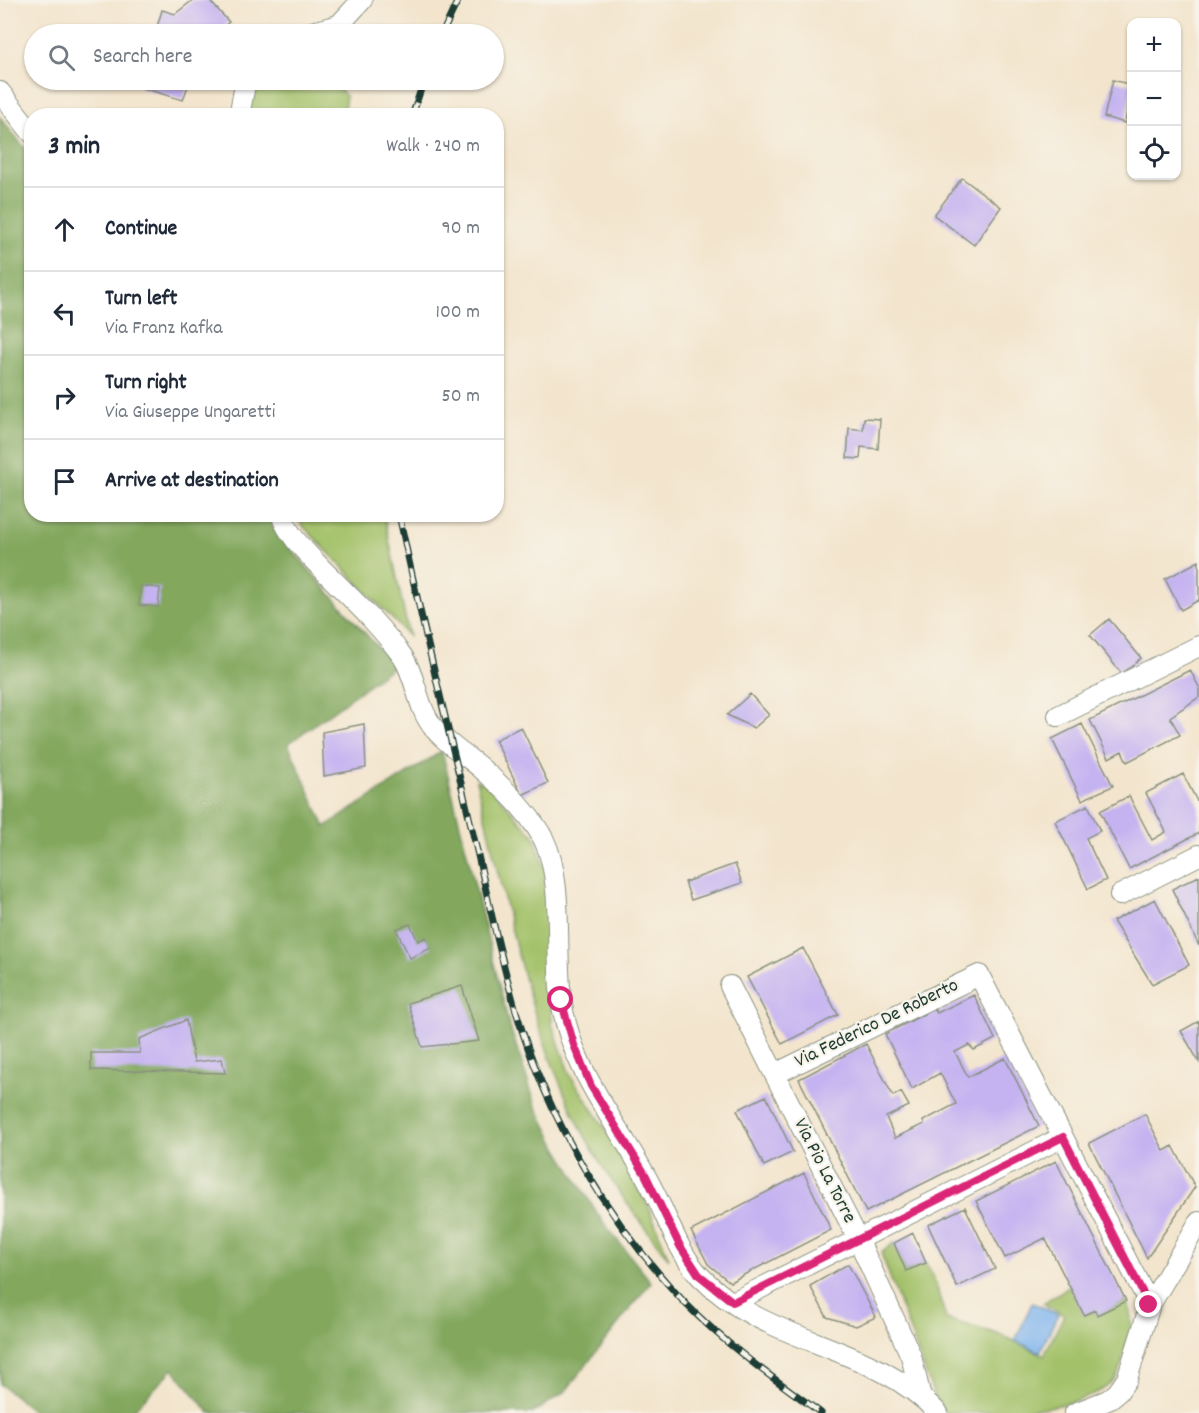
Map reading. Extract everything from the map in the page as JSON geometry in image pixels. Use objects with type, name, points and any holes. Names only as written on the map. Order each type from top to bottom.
[{"type":"street","points":[[340,24],[362,0]]},
{"type":"street","points":[[241,108],[244,90]]},
{"type":"street","points":[[0,92],[24,123]]},
{"type":"street","points":[[285,522],[295,540],[376,624],[402,656],[433,727],[495,781],[539,831],[554,871],[561,1000],[582,1065],[605,1112],[645,1174],[699,1275],[762,1321],[880,1368],[920,1394],[938,1413]]},
{"type":"street","points":[[1058,716],[1199,646]]},
{"type":"street","points":[[1120,895],[1199,855]]},
{"type":"street","name":"Via Federico De Roberto","points":[[775,1074],[980,975],[1063,1137]]},
{"type":"street","name":"Via Pio La Torre","points":[[730,986],[858,1239],[911,1356],[920,1394]]},
{"type":"street","points":[[733,1302],[1063,1137],[1149,1305]]},
{"type":"street","points":[[1075,1413],[1108,1400],[1119,1392],[1127,1379],[1149,1305],[1199,1222]]},
{"type":"green space","points":[[249,90],[340,90],[346,96],[344,108],[246,108]]},
{"type":"green space","points":[[0,117],[24,147],[24,522],[271,522],[276,532],[394,666],[288,744],[325,827],[442,751],[508,1021],[536,1106],[559,1151],[602,1221],[651,1282],[565,1392],[533,1413],[210,1413],[173,1369],[131,1413],[36,1413],[0,1384]]},
{"type":"green space","points":[[300,522],[385,522],[409,636]]},
{"type":"green space","points":[[476,780],[488,785],[535,837],[548,879],[552,1024],[570,1075],[611,1137],[649,1208],[669,1259],[604,1170],[586,1138],[548,1053],[520,963]]},
{"type":"green space","points":[[894,1243],[906,1271],[926,1263],[936,1285],[946,1319],[1001,1335],[1044,1355],[1064,1315],[1043,1303],[1070,1286],[1084,1315],[1095,1310],[1097,1315],[1126,1301],[1131,1327],[1117,1376],[1101,1390],[1083,1399],[1061,1405],[1012,1411],[945,1413],[935,1398],[881,1253]]},
{"type":"water","points":[[1032,1303],[1058,1314],[1040,1352],[1015,1341]]},
{"type":"building","points":[[193,0],[209,0],[229,22],[227,24],[158,24],[162,10],[175,14]]},
{"type":"building","points":[[1113,80],[1127,84],[1125,123],[1104,117]]},
{"type":"building","points":[[149,90],[186,90],[183,100]]},
{"type":"building","points":[[962,178],[1001,207],[974,245],[934,215]]},
{"type":"building","points":[[864,418],[880,419],[878,449],[861,447],[860,459],[847,458],[849,428],[863,430]]},
{"type":"building","points":[[1199,561],[1199,600],[1181,610],[1165,579]]},
{"type":"building","points":[[141,586],[160,588],[158,607],[139,605]]},
{"type":"building","points":[[1109,619],[1141,658],[1122,674],[1090,635]]},
{"type":"building","points":[[1190,670],[1199,687],[1199,697],[1170,717],[1180,735],[1127,762],[1122,751],[1109,758],[1090,720]]},
{"type":"building","points":[[750,694],[769,715],[754,728],[727,715]]},
{"type":"building","points":[[364,724],[366,768],[324,776],[322,732]]},
{"type":"building","points":[[1082,724],[1113,786],[1082,800],[1052,739]]},
{"type":"building","points":[[521,727],[548,783],[522,795],[495,740]]},
{"type":"building","points":[[1183,774],[1199,805],[1199,833],[1129,869],[1100,811],[1129,796],[1152,840],[1166,832],[1146,793]]},
{"type":"building","points":[[1088,805],[1100,831],[1086,838],[1106,880],[1088,889],[1055,821]]},
{"type":"building","points":[[735,864],[742,883],[691,900],[685,882]]},
{"type":"building","points":[[1199,876],[1199,946],[1172,889]]},
{"type":"building","points":[[1155,899],[1189,965],[1152,984],[1113,921]]},
{"type":"building","points":[[410,924],[418,941],[426,937],[431,948],[410,958],[396,929]]},
{"type":"building","points":[[803,948],[838,1015],[782,1044],[747,977]]},
{"type":"building","points":[[462,986],[479,1041],[422,1047],[408,1003]]},
{"type":"building","points":[[974,995],[995,1039],[974,1050],[969,1045],[955,1052],[968,1077],[1005,1058],[1039,1126],[866,1212],[799,1079],[866,1044],[893,1096],[901,1092],[909,1106],[886,1117],[895,1138],[924,1124],[923,1121],[956,1104],[940,1073],[912,1089],[885,1034],[934,1009],[937,1013]]},
{"type":"building","points":[[186,1020],[194,1062],[222,1059],[225,1073],[91,1070],[91,1053],[140,1053],[139,1039]]},
{"type":"building","points":[[1199,1021],[1199,1062],[1181,1031]]},
{"type":"building","points":[[766,1096],[793,1152],[764,1166],[737,1110]]},
{"type":"building","points":[[1145,1114],[1164,1151],[1173,1146],[1195,1187],[1147,1258],[1089,1143]]},
{"type":"building","points":[[1056,1161],[1126,1301],[1097,1315],[1095,1310],[1084,1315],[1045,1238],[1005,1258],[976,1201]]},
{"type":"building","points":[[804,1173],[831,1230],[730,1282],[708,1264],[691,1231]]},
{"type":"building","points":[[965,1207],[995,1269],[957,1287],[928,1225]]},
{"type":"building","points":[[913,1233],[926,1263],[906,1271],[894,1243]]},
{"type":"building","points":[[848,1264],[876,1317],[856,1326],[827,1317],[810,1286]]},
{"type":"railway","points":[[447,24],[458,0]]},
{"type":"railway","points":[[415,108],[421,90]]},
{"type":"railway","points":[[401,522],[509,988],[529,1051],[545,1091],[583,1167],[630,1238],[657,1271],[685,1303],[734,1347],[821,1413]]},
{"type":"route","points":[[561,1000],[567,1025],[591,1086],[645,1174],[680,1246],[699,1275],[733,1302],[1063,1137],[1149,1305]]}]
